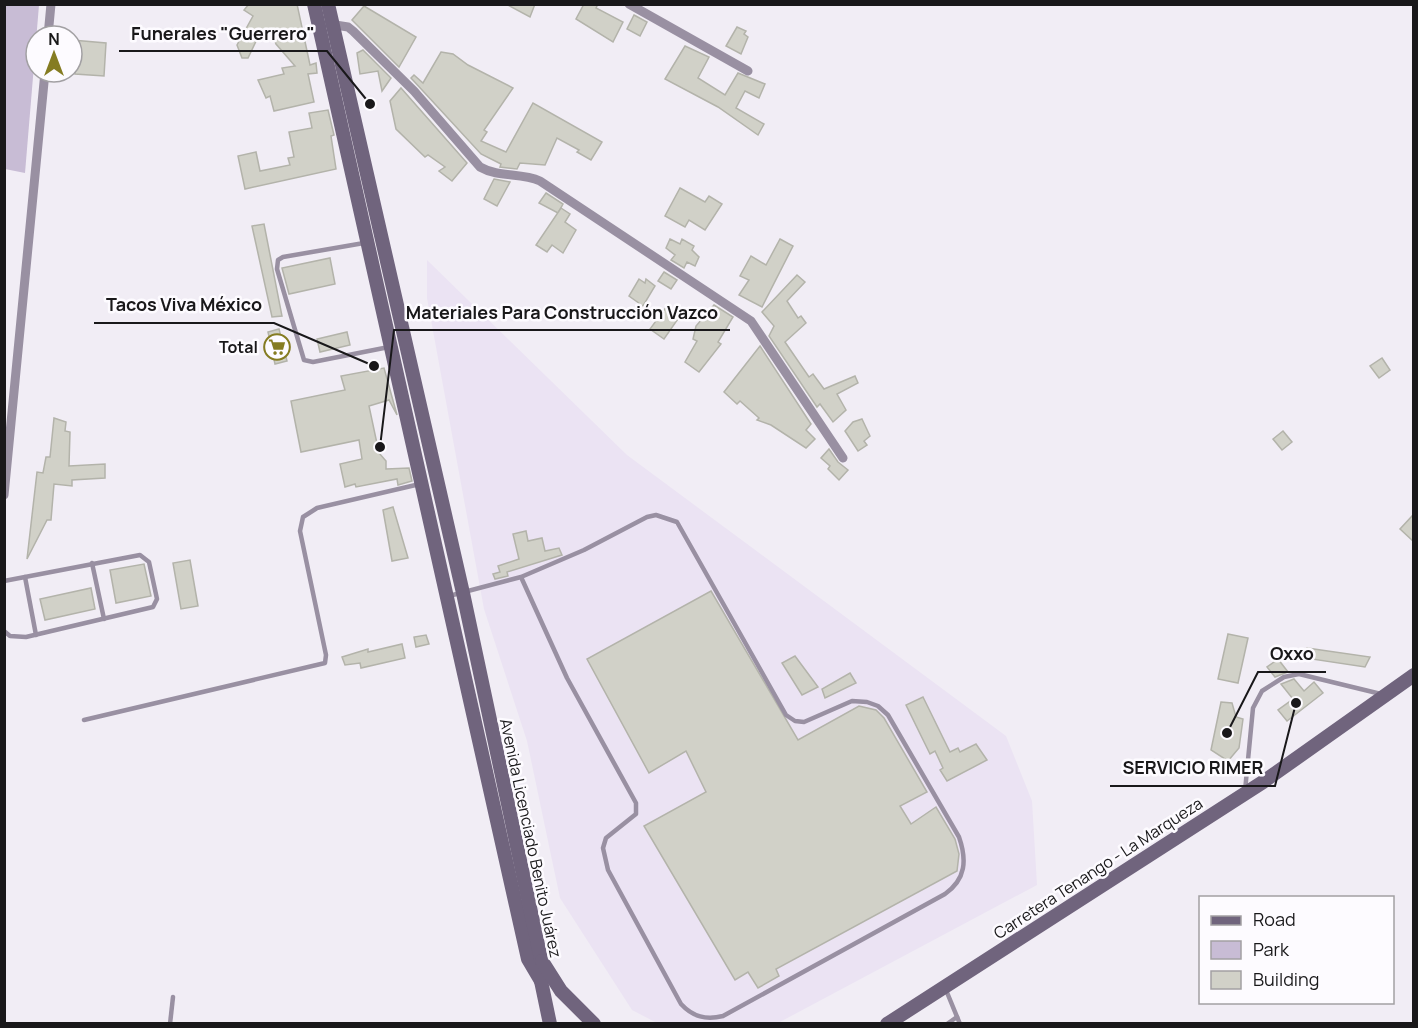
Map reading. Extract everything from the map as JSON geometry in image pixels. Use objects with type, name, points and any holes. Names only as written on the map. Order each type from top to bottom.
[{"type":"main road","name":"Avenida Licenciado Benito Juárez","points":[[314,4],[325,24],[383,240],[463,593],[541,959],[541,981]]},
{"type":"main road","name":"Avenida Licenciado Benito Juárez","points":[[328,4],[325,24],[367,242],[528,959],[541,981]]},
{"type":"main road","name":"Carretera Tenango - La Marqueza","points":[[891,1022],[1245,794],[1413,675]]},
{"type":"main road","points":[[541,959],[561,991],[594,1023]]},
{"type":"main road","points":[[541,981],[550,1023]]},
{"type":"street","points":[[49,24],[51,4]]},
{"type":"street","points":[[629,4],[748,71]]},
{"type":"street","points":[[325,24],[353,31],[414,91],[480,167],[494,173],[525,175],[540,181],[751,321],[843,458]]},
{"type":"street","points":[[4,495],[44,84]]},
{"type":"lane","points":[[383,240],[283,257],[278,260],[277,269],[304,360],[313,362],[406,344]]},
{"type":"lane","points":[[84,720],[325,663],[327,655],[300,531],[303,517],[317,508],[421,484]]},
{"type":"lane","points":[[447,596],[521,578],[570,557],[647,517],[656,515],[676,522],[786,715],[795,721],[804,722],[839,706],[860,701],[878,706],[888,715],[959,837],[964,857],[960,880],[945,894],[723,1016],[713,1018],[689,1012],[681,1004],[608,870],[604,858],[606,838],[636,814],[636,803],[567,678],[521,578]]},
{"type":"lane","points":[[4,581],[135,555],[145,557],[157,599],[153,607],[36,635],[17,638],[4,631]]},
{"type":"lane","points":[[92,563],[104,619]]},
{"type":"lane","points":[[25,577],[36,635]]},
{"type":"lane","points":[[1245,794],[1253,708],[1262,691],[1284,677],[1299,674],[1387,695]]},
{"type":"lane","points":[[945,986],[960,1023]]},
{"type":"lane","points":[[170,1023],[173,997]]},
{"type":"lane","points":[[947,1023],[957,1017]]},
{"type":"shaded area","points":[[427,260],[627,455],[1006,736],[1032,801],[1037,885],[778,1023],[657,1023],[632,1010],[560,898],[527,741],[484,609],[427,298]]},
{"type":"green space","points":[[5,4],[39,5],[37,24],[24,24],[24,84],[32,84],[25,173],[5,169]]},
{"type":"building","points":[[249,4],[297,4],[310,65],[316,63],[317,73],[308,74],[314,102],[274,111],[270,96],[266,98],[258,80],[284,74],[282,68],[295,66],[276,44],[272,33],[259,35],[248,58],[242,58],[237,45],[253,16],[244,10]]},
{"type":"building","points":[[506,4],[535,4],[530,17]]},
{"type":"building","points":[[584,4],[598,4],[596,8],[623,22],[613,42],[576,19]]},
{"type":"building","points":[[364,6],[416,37],[399,67],[352,20]]},
{"type":"building","points":[[634,15],[647,22],[640,36],[627,29]]},
{"type":"building","points":[[737,27],[746,31],[744,34],[748,37],[741,54],[726,46]]},
{"type":"building","points":[[84,41],[106,43],[104,76],[84,75]]},
{"type":"building","points":[[685,46],[709,57],[698,78],[725,95],[738,73],[765,84],[759,98],[745,91],[736,108],[764,124],[758,135],[718,107],[665,79]]},
{"type":"building","points":[[363,50],[391,78],[382,91],[378,71],[360,74],[357,53]]},
{"type":"building","points":[[441,52],[453,54],[468,65],[513,88],[484,130],[487,132],[481,141],[506,152],[533,103],[602,142],[591,160],[577,152],[579,150],[557,138],[545,165],[520,163],[517,169],[500,167],[501,164],[481,154],[411,78],[414,75],[423,83]]},
{"type":"building","points":[[401,88],[467,163],[452,181],[439,171],[445,167],[428,155],[425,157],[396,129],[390,101]]},
{"type":"building","points":[[328,110],[334,135],[331,136],[336,169],[245,189],[238,156],[256,152],[260,171],[290,165],[288,158],[294,157],[289,132],[312,128],[309,113]]},
{"type":"building","points":[[494,179],[510,182],[497,206],[484,199]]},
{"type":"building","points":[[680,188],[705,202],[709,196],[722,204],[705,230],[689,220],[685,227],[665,216]]},
{"type":"building","points":[[546,193],[563,204],[558,213],[539,203]]},
{"type":"building","points":[[561,208],[570,214],[565,222],[576,230],[563,253],[552,245],[547,252],[536,245]]},
{"type":"building","points":[[264,224],[282,316],[272,317],[252,226]]},
{"type":"building","points":[[670,239],[680,244],[682,239],[694,246],[692,250],[699,257],[695,266],[687,262],[684,268],[671,260],[675,255],[666,248]]},
{"type":"building","points":[[780,239],[793,246],[762,307],[739,295],[749,280],[740,276],[751,256],[766,265]]},
{"type":"building","points":[[330,258],[335,284],[289,294],[282,268]]},
{"type":"building","points":[[664,272],[677,280],[671,289],[658,281]]},
{"type":"building","points":[[797,275],[805,282],[787,301],[798,318],[801,316],[806,323],[785,342],[809,377],[813,374],[824,389],[855,376],[858,383],[837,394],[846,410],[833,422],[820,404],[817,407],[769,336],[774,326],[762,312]]},
{"type":"building","points":[[639,279],[645,283],[646,279],[655,286],[643,306],[629,296]]},
{"type":"building","points":[[714,305],[733,317],[718,342],[721,344],[699,372],[685,362],[697,341],[693,339],[696,326]]},
{"type":"building","points":[[667,306],[680,316],[664,339],[650,329]]},
{"type":"building","name":"Total","points":[[279,329],[287,361],[275,364],[268,332]]},
{"type":"building","points":[[347,332],[350,345],[320,352],[317,339]]},
{"type":"building","points":[[760,346],[811,424],[806,430],[815,439],[806,448],[771,425],[757,420],[759,418],[740,401],[737,404],[724,392]]},
{"type":"building","points":[[1382,358],[1390,370],[1379,378],[1370,366]]},
{"type":"building","points":[[384,368],[397,415],[389,400],[369,406],[379,453],[386,461],[386,469],[409,468],[412,481],[398,485],[397,479],[345,487],[340,464],[362,459],[359,440],[301,452],[291,401],[345,390],[341,376]]},
{"type":"building","points":[[54,418],[66,422],[65,431],[70,432],[69,466],[105,464],[105,478],[72,480],[72,486],[54,484],[51,520],[47,520],[27,559],[37,472],[43,473],[46,457],[50,457]]},
{"type":"building","points":[[862,419],[870,436],[864,441],[867,445],[858,451],[845,431],[853,422]]},
{"type":"building","points":[[1283,431],[1292,442],[1282,450],[1273,439]]},
{"type":"building","points":[[829,449],[838,462],[848,470],[839,480],[828,469],[830,466],[821,458]]},
{"type":"building","points":[[393,507],[408,558],[392,561],[383,510]]},
{"type":"building","points":[[1413,515],[1413,541],[1400,529]]},
{"type":"building","points":[[526,531],[528,541],[542,538],[545,551],[559,548],[562,555],[507,572],[508,576],[495,579],[493,574],[500,572],[498,566],[519,559],[513,534]]},
{"type":"building","points":[[190,560],[198,606],[181,609],[173,563]]},
{"type":"building","points":[[144,564],[151,596],[116,603],[110,570]]},
{"type":"building","points":[[91,588],[95,609],[45,620],[40,599]]},
{"type":"building","points":[[711,591],[798,740],[859,706],[876,710],[884,718],[927,792],[900,806],[911,824],[936,807],[955,839],[959,854],[957,871],[776,969],[779,976],[758,988],[748,972],[735,980],[644,826],[706,792],[686,751],[649,773],[587,659]]},
{"type":"building","points":[[1228,634],[1248,638],[1238,683],[1218,679]]},
{"type":"building","points":[[426,635],[429,644],[416,647],[414,637]]},
{"type":"building","points":[[402,644],[405,658],[361,668],[360,663],[345,665],[342,657],[368,649],[368,652]]},
{"type":"building","points":[[1307,648],[1370,657],[1365,667],[1305,658]]},
{"type":"building","points":[[795,656],[818,687],[802,695],[782,663]]},
{"type":"building","points":[[1278,659],[1288,672],[1275,677],[1267,667]]},
{"type":"building","points":[[850,673],[856,683],[825,698],[822,689]]},
{"type":"building","points":[[1294,679],[1304,691],[1314,682],[1323,693],[1287,721],[1278,710],[1293,699],[1281,684]]},
{"type":"building","points":[[923,697],[950,752],[958,748],[960,752],[976,744],[987,760],[947,781],[940,770],[943,768],[935,751],[930,754],[906,705]]},
{"type":"building","points":[[1221,702],[1232,703],[1236,717],[1243,719],[1239,748],[1228,761],[1211,750]]},
{"type":"place","name":"Funerales \"Guerrero\"","points":[[370,104]]},
{"type":"place","name":"Total","points":[[277,347]]},
{"type":"place","name":"Tacos Viva México","points":[[374,366]]},
{"type":"place","name":"Materiales Para Construcción Vazco","points":[[380,447]]},
{"type":"place","name":"SERVICIO RIMER","points":[[1296,703]]},
{"type":"place","name":"Oxxo","points":[[1227,733]]}]
